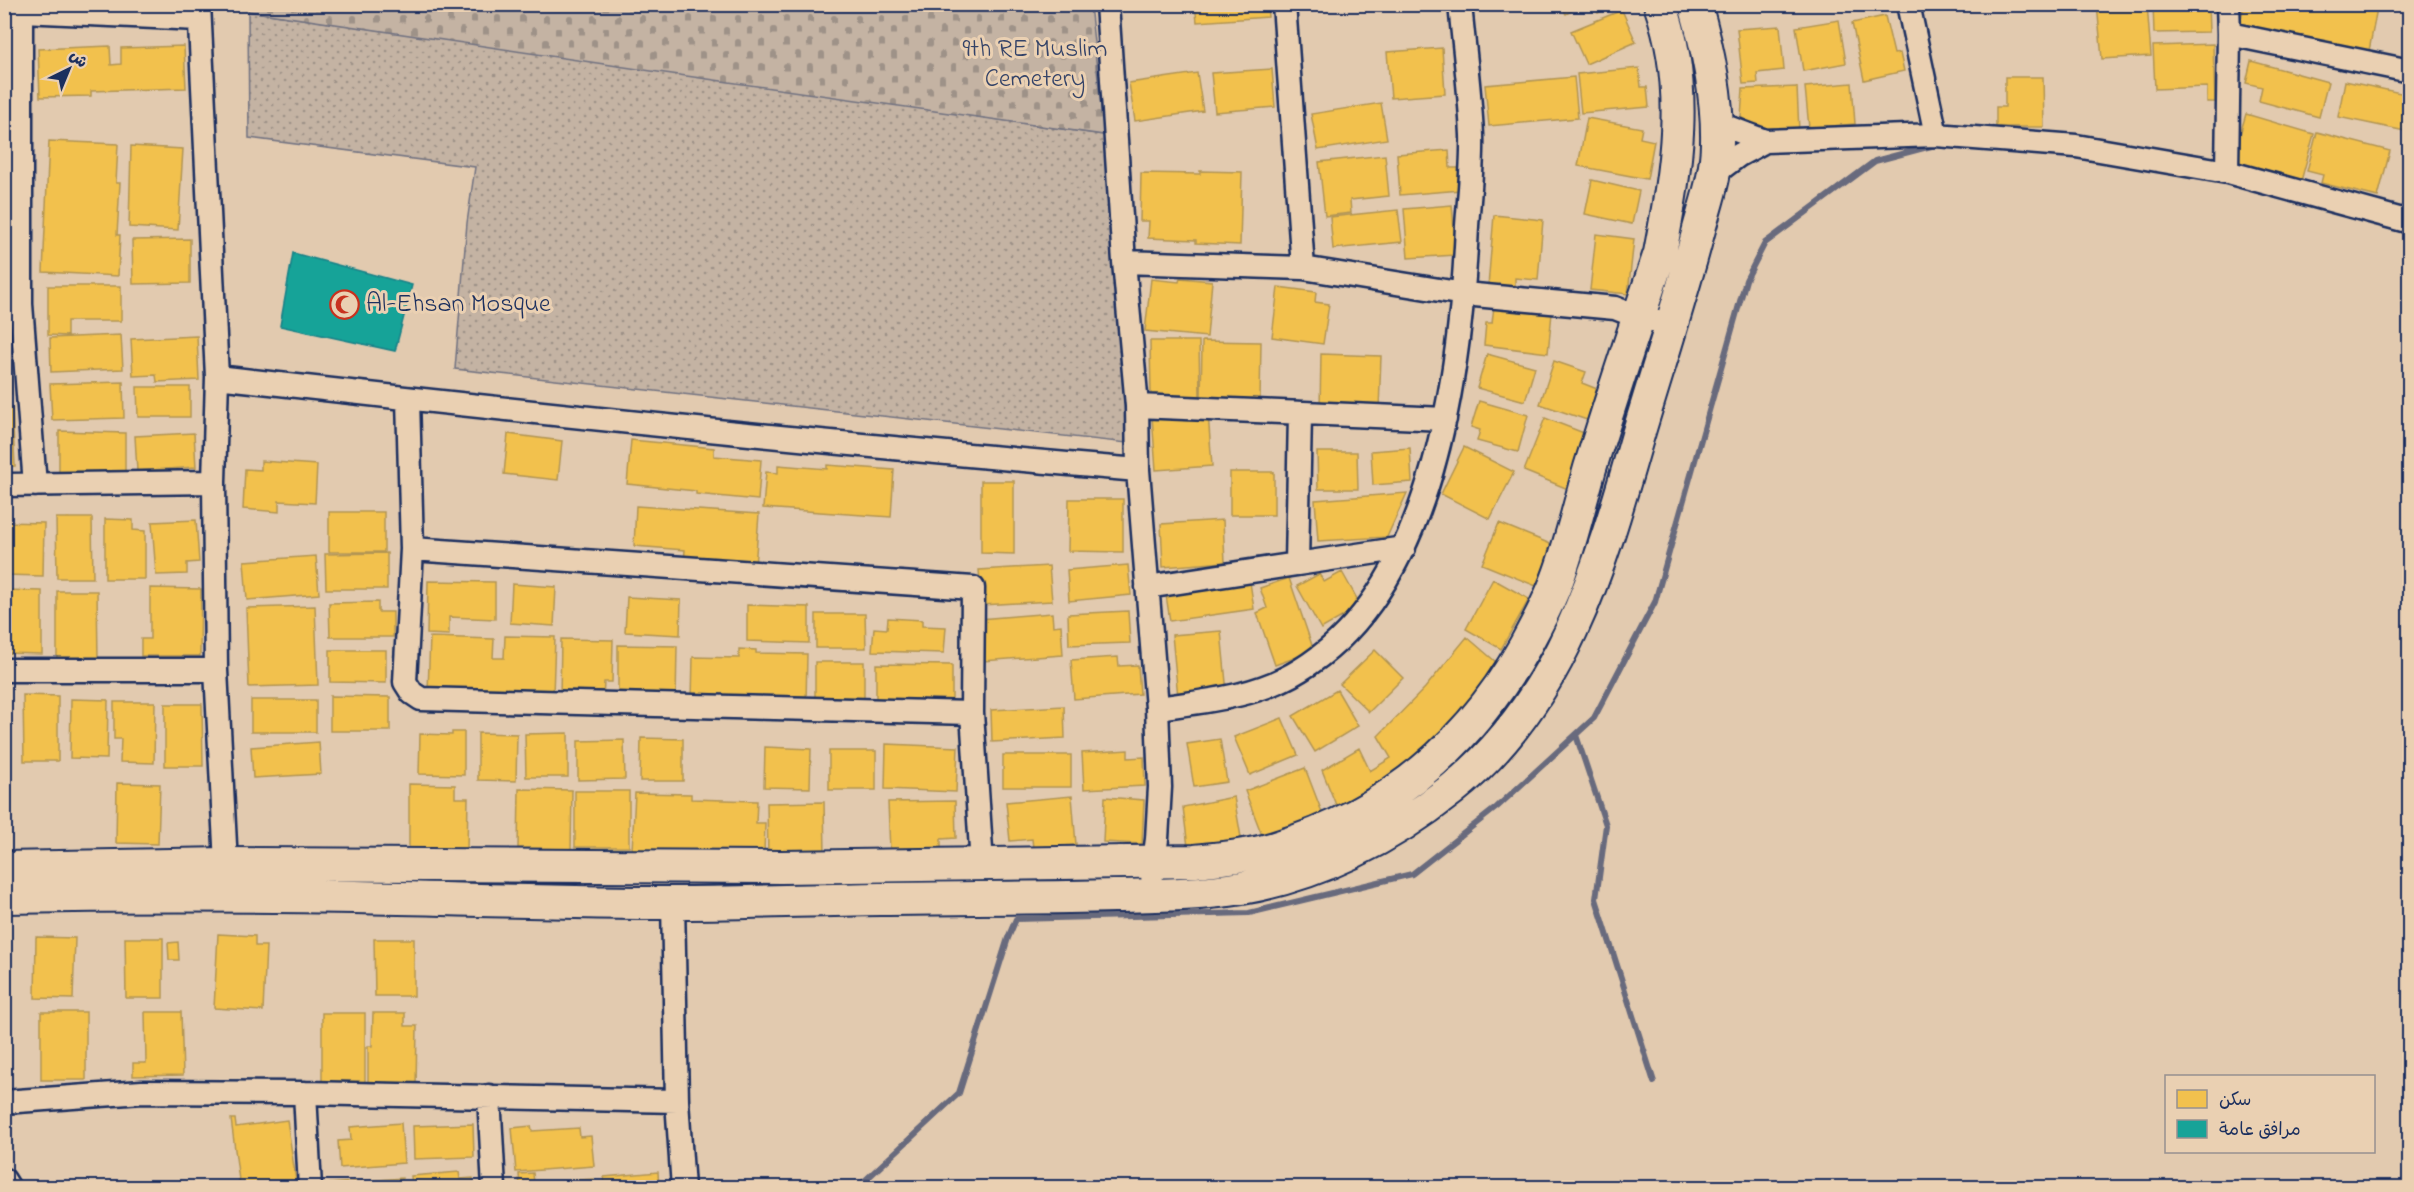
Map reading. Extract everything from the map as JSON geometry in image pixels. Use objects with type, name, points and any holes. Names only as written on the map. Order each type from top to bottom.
[{"type":"street","points":[[1107,4],[1124,262],[1137,406],[1138,470],[1157,708],[1160,787],[1157,839],[1150,895]]},
{"type":"street","points":[[1284,4],[1303,268]]},
{"type":"street","points":[[1157,708],[1235,697],[1273,684],[1300,670],[1334,646],[1360,618],[1388,580],[1404,548],[1425,490],[1445,419],[1464,294],[1472,137],[1460,4]]},
{"type":"street","points":[[4,868],[226,864],[746,867],[1195,861],[1274,849],[1338,824],[1394,794],[1451,746],[1480,715],[1510,673],[1537,623],[1559,574],[1660,253],[1676,166],[1678,107],[1671,40],[1660,4]]},
{"type":"street","points":[[4,897],[346,897],[673,903],[1150,895],[1241,888],[1277,880],[1330,862],[1377,840],[1457,786],[1504,739],[1555,666],[1570,638],[1587,596],[1672,324],[1715,173],[1717,123],[1710,66],[1695,4]]},
{"type":"street","points":[[1908,4],[1936,135]]},
{"type":"street","points":[[2227,171],[2228,4]]},
{"type":"street","points":[[35,485],[13,304],[14,133],[22,8],[199,12],[217,377],[214,482],[216,670],[226,864]]},
{"type":"street","points":[[2229,34],[2409,71]]},
{"type":"street","points":[[1717,123],[1766,141],[1936,135],[2076,146],[2227,171],[2409,222]]},
{"type":"street","points":[[1715,173],[1739,155],[1766,141]]},
{"type":"street","points":[[1124,262],[1303,268],[1464,294],[1615,308],[1638,317],[1672,324]]},
{"type":"street","points":[[217,377],[408,399],[972,456],[1138,470]]},
{"type":"street","points":[[408,399],[412,549],[405,682],[412,693],[421,699],[972,713]]},
{"type":"street","points":[[1137,406],[1445,419]]},
{"type":"street","points":[[1297,564],[1300,414]]},
{"type":"street","points":[[4,485],[214,482]]},
{"type":"street","points":[[1147,587],[1404,548]]},
{"type":"street","points":[[412,549],[973,588],[972,713],[982,865]]},
{"type":"street","points":[[4,670],[216,670]]},
{"type":"street","points":[[673,903],[677,1101],[683,1188]]},
{"type":"street","points":[[4,1102],[142,1092],[489,1096],[677,1101]]},
{"type":"street","points":[[306,1093],[310,1188]]},
{"type":"street","points":[[489,1096],[494,1188]]},
{"type":"street","points":[[4,1180],[9,1188]]},
{"type":"green space","name":"9th RE Muslim Cemetery","points":[[248,5],[1090,5],[1104,135],[248,11]]},
{"type":"green space","points":[[248,11],[1104,135],[1127,443],[455,369],[467,223],[475,167],[249,138]]},
{"type":"building: سكن","points":[[1195,4],[1267,4],[1268,17],[1197,22]]},
{"type":"building: سكن","points":[[1560,4],[1584,4],[1566,14]]},
{"type":"building: سكن","points":[[1593,4],[1613,4],[1598,13]]},
{"type":"building: سكن","points":[[2097,4],[2147,4],[2151,56],[2102,59]]},
{"type":"building: سكن","points":[[2153,4],[2208,4],[2209,32],[2154,33]]},
{"type":"building: سكن","points":[[2244,4],[2358,4],[2377,8],[2369,51],[2240,25]]},
{"type":"building: سكن","points":[[1622,10],[1636,42],[1586,64],[1571,31]]},
{"type":"building: سكن","points":[[1885,16],[1894,54],[1900,53],[1904,71],[1864,80],[1852,23]]},
{"type":"building: سكن","points":[[1839,20],[1846,63],[1803,71],[1796,27]]},
{"type":"building: سكن","points":[[1780,26],[1784,70],[1757,73],[1758,83],[1743,84],[1737,29]]},
{"type":"building: سكن","points":[[2213,44],[2215,102],[2207,102],[2207,87],[2155,89],[2153,46]]},
{"type":"building: سكن","points":[[110,46],[111,65],[121,64],[121,48],[184,46],[186,88],[91,91],[91,96],[40,97],[38,49]]},
{"type":"building: سكن","points":[[1442,48],[1445,94],[1391,98],[1387,52]]},
{"type":"building: سكن","points":[[2251,61],[2328,82],[2319,117],[2259,101],[2262,87],[2246,83]]},
{"type":"building: سكن","points":[[1639,68],[1641,87],[1647,87],[1649,107],[1581,113],[1577,74]]},
{"type":"building: سكن","points":[[1272,69],[1275,107],[1215,112],[1211,73]]},
{"type":"building: سكن","points":[[1197,73],[1203,111],[1135,121],[1129,83]]},
{"type":"building: سكن","points":[[1574,77],[1578,118],[1489,126],[1485,85]]},
{"type":"building: سكن","points":[[2005,77],[2043,77],[2044,127],[1996,127],[1996,107],[2005,107]]},
{"type":"building: سكن","points":[[2345,81],[2410,95],[2410,132],[2338,117]]},
{"type":"building: سكن","points":[[1852,83],[1855,124],[1809,128],[1805,87]]},
{"type":"building: سكن","points":[[1797,87],[1799,132],[1767,135],[1741,117],[1743,89]]},
{"type":"building: سكن","points":[[1381,103],[1387,139],[1318,150],[1311,114]]},
{"type":"building: سكن","points":[[2246,114],[2314,134],[2301,181],[2232,161]]},
{"type":"building: سكن","points":[[1587,118],[1642,128],[1640,138],[1654,141],[1647,179],[1578,166]]},
{"type":"building: سكن","points":[[2317,132],[2390,151],[2378,197],[2321,183],[2323,175],[2307,171]]},
{"type":"building: سكن","points":[[49,141],[118,144],[116,183],[120,183],[117,235],[120,235],[118,276],[43,272]]},
{"type":"building: سكن","points":[[131,146],[183,149],[178,230],[129,227]]},
{"type":"building: سكن","points":[[1449,150],[1450,168],[1459,168],[1461,190],[1400,195],[1397,154]]},
{"type":"building: سكن","points":[[1385,155],[1389,196],[1350,200],[1351,213],[1325,216],[1319,162]]},
{"type":"building: سكن","points":[[1200,171],[1242,172],[1240,245],[1148,238],[1149,221],[1140,221],[1141,173],[1200,174]]},
{"type":"building: سكن","points":[[4,178],[7,178],[9,218],[4,218]]},
{"type":"building: سكن","points":[[1592,180],[1639,191],[1632,224],[1585,214]]},
{"type":"building: سكن","points":[[1452,205],[1456,255],[1408,258],[1404,209]]},
{"type":"building: سكن","points":[[1398,210],[1402,242],[1333,249],[1330,217]]},
{"type":"building: سكن","points":[[1494,215],[1543,220],[1538,280],[1515,278],[1515,288],[1488,286]]},
{"type":"building: سكن","points":[[1596,234],[1634,239],[1628,294],[1590,290]]},
{"type":"building: سكن","points":[[190,239],[190,283],[133,284],[132,240]]},
{"type":"building: سكن","points":[[1180,278],[1212,281],[1207,337],[1145,331],[1151,279],[1179,282]]},
{"type":"building: سكن","points":[[48,286],[121,286],[121,321],[67,321],[67,336],[48,335]]},
{"type":"building: سكن","points":[[1278,287],[1316,292],[1315,302],[1329,304],[1323,344],[1272,337]]},
{"type":"building: سكن","points":[[1494,306],[1552,313],[1548,353],[1484,345],[1486,323],[1492,323]]},
{"type":"building: سكن","points":[[121,335],[123,369],[51,372],[50,338]]},
{"type":"building: سكن","points":[[197,336],[199,380],[157,382],[156,375],[133,376],[131,339]]},
{"type":"building: سكن","points":[[4,338],[11,338],[11,394],[4,394]]},
{"type":"building: سكن","points":[[1150,341],[1199,341],[1200,396],[1151,396]]},
{"type":"building: سكن","points":[[1202,341],[1261,342],[1260,400],[1201,399]]},
{"type":"building: سكن","points":[[1321,354],[1381,356],[1379,410],[1320,409]]},
{"type":"building: سكن","points":[[1487,354],[1535,367],[1525,401],[1477,388]]},
{"type":"building: سكن","points":[[1554,361],[1586,372],[1582,383],[1597,389],[1587,420],[1540,404]]},
{"type":"building: سكن","points":[[123,382],[124,418],[52,420],[50,384]]},
{"type":"building: سكن","points":[[137,387],[190,387],[190,417],[138,417]]},
{"type":"building: سكن","points":[[1479,401],[1528,415],[1518,452],[1477,441],[1480,430],[1471,427]]},
{"type":"building: سكن","points":[[4,408],[12,408],[15,466],[4,467]]},
{"type":"building: سكن","points":[[1208,413],[1212,466],[1156,470],[1152,417]]},
{"type":"building: سكن","points":[[1545,418],[1589,435],[1568,489],[1524,471]]},
{"type":"building: سكن","points":[[59,431],[125,433],[125,476],[59,474]]},
{"type":"building: سكن","points":[[194,433],[196,467],[137,471],[135,436]]},
{"type":"building: سكن","points":[[508,434],[562,441],[558,480],[504,474]]},
{"type":"building: سكن","points":[[631,440],[714,448],[714,456],[761,460],[758,500],[627,484]]},
{"type":"building: سكن","points":[[1464,447],[1514,472],[1490,519],[1441,494]]},
{"type":"building: سكن","points":[[1410,448],[1412,482],[1373,485],[1371,451]]},
{"type":"building: سكن","points":[[1317,452],[1357,452],[1358,489],[1318,489]]},
{"type":"building: سكن","points":[[261,461],[317,465],[315,503],[279,501],[279,512],[243,509],[245,469],[261,470]]},
{"type":"building: سكن","points":[[778,465],[827,469],[827,465],[894,470],[891,517],[763,508],[766,472],[778,473]]},
{"type":"building: سكن","points":[[1230,472],[1274,472],[1274,515],[1230,515]]},
{"type":"building: سكن","points":[[981,481],[1014,481],[1014,554],[981,553]]},
{"type":"building: سكن","points":[[1407,493],[1387,537],[1318,541],[1315,500]]},
{"type":"building: سكن","points":[[1069,499],[1123,499],[1123,552],[1068,551]]},
{"type":"building: سكن","points":[[636,506],[759,514],[755,567],[684,562],[685,550],[634,546]]},
{"type":"building: سكن","points":[[329,512],[384,512],[384,552],[329,552]]},
{"type":"building: سكن","points":[[56,518],[92,518],[93,578],[57,578]]},
{"type":"building: سكن","points":[[105,519],[133,520],[133,530],[145,531],[145,579],[105,579]]},
{"type":"building: سكن","points":[[196,520],[199,562],[187,563],[187,574],[156,575],[152,522]]},
{"type":"building: سكن","points":[[1223,520],[1225,562],[1163,567],[1161,524]]},
{"type":"building: سكن","points":[[4,522],[44,523],[43,576],[4,575]]},
{"type":"building: سكن","points":[[1499,523],[1553,545],[1536,586],[1482,564]]},
{"type":"building: سكن","points":[[387,553],[387,589],[326,589],[325,554]]},
{"type":"building: سكن","points":[[316,556],[319,594],[247,600],[244,561]]},
{"type":"building: سكن","points":[[1128,565],[1131,595],[1069,601],[1067,570]]},
{"type":"building: سكن","points":[[1049,566],[1052,601],[982,605],[979,570]]},
{"type":"building: سكن","points":[[1342,572],[1361,606],[1321,629],[1297,586],[1319,574],[1324,582]]},
{"type":"building: سكن","points":[[1289,578],[1314,651],[1275,665],[1257,613],[1267,608],[1260,588]]},
{"type":"building: سكن","points":[[1493,579],[1529,599],[1501,649],[1466,629]]},
{"type":"building: سكن","points":[[428,581],[495,582],[495,619],[449,617],[449,635],[427,634]]},
{"type":"building: سكن","points":[[1250,582],[1254,609],[1170,621],[1166,595]]},
{"type":"building: سكن","points":[[512,584],[556,587],[554,626],[510,623]]},
{"type":"building: سكن","points":[[150,588],[201,589],[200,656],[141,656],[141,639],[150,639]]},
{"type":"building: سكن","points":[[4,590],[42,591],[42,654],[4,653]]},
{"type":"building: سكن","points":[[57,591],[97,591],[98,660],[57,660]]},
{"type":"building: سكن","points":[[627,597],[681,600],[680,635],[625,632]]},
{"type":"building: سكن","points":[[378,602],[378,612],[393,612],[393,637],[330,637],[329,603]]},
{"type":"building: سكن","points":[[747,605],[809,607],[809,643],[747,641]]},
{"type":"building: سكن","points":[[315,606],[318,685],[249,687],[246,608]]},
{"type":"building: سكن","points":[[1128,611],[1130,643],[1069,645],[1068,614]]},
{"type":"building: سكن","points":[[1052,613],[1053,626],[1061,625],[1063,655],[983,661],[979,619]]},
{"type":"building: سكن","points":[[816,614],[865,614],[866,648],[816,648]]},
{"type":"building: سكن","points":[[888,618],[922,620],[922,626],[946,627],[944,653],[872,651],[874,628],[887,629]]},
{"type":"building: سكن","points":[[1221,631],[1227,693],[1178,697],[1172,635]]},
{"type":"building: سكن","points":[[505,636],[555,637],[553,695],[428,691],[430,637],[494,639],[493,658],[504,658]]},
{"type":"building: سكن","points":[[1467,637],[1503,668],[1403,779],[1340,815],[1322,770],[1359,748],[1370,771],[1391,758],[1378,736],[1425,688]]},
{"type":"building: سكن","points":[[561,639],[613,640],[612,682],[604,682],[603,699],[560,698]]},
{"type":"building: سكن","points":[[618,645],[677,646],[676,701],[618,701]]},
{"type":"building: سكن","points":[[739,649],[756,650],[756,653],[807,654],[806,703],[692,700],[693,657],[739,658]]},
{"type":"building: سكن","points":[[330,650],[386,650],[386,683],[330,682]]},
{"type":"building: سكن","points":[[1375,650],[1403,678],[1369,712],[1340,684]]},
{"type":"building: سكن","points":[[1118,657],[1119,666],[1138,665],[1140,694],[1074,699],[1071,660]]},
{"type":"building: سكن","points":[[815,662],[864,662],[864,701],[815,700]]},
{"type":"building: سكن","points":[[876,664],[952,665],[952,705],[876,704]]},
{"type":"building: سكن","points":[[1337,690],[1358,726],[1315,752],[1293,716]]},
{"type":"building: سكن","points":[[23,695],[58,696],[58,761],[24,761]]},
{"type":"building: سكن","points":[[330,696],[390,697],[390,731],[330,731]]},
{"type":"building: سكن","points":[[71,699],[108,700],[107,759],[70,758]]},
{"type":"building: سكن","points":[[251,700],[316,700],[316,732],[251,732]]},
{"type":"building: سكن","points":[[114,702],[155,702],[154,763],[120,762],[121,739],[114,739]]},
{"type":"building: سكن","points":[[165,704],[202,704],[203,766],[165,766]]},
{"type":"building: سكن","points":[[1064,706],[1065,738],[992,742],[991,710]]},
{"type":"building: سكن","points":[[4,715],[8,716],[4,759]]},
{"type":"building: سكن","points":[[1282,718],[1298,755],[1250,775],[1234,737]]},
{"type":"building: سكن","points":[[452,732],[464,732],[464,775],[419,774],[420,734],[452,735]]},
{"type":"building: سكن","points":[[478,733],[517,734],[516,781],[478,780]]},
{"type":"building: سكن","points":[[568,733],[568,777],[526,777],[525,734]]},
{"type":"building: سكن","points":[[641,738],[683,739],[683,781],[640,781]]},
{"type":"building: سكن","points":[[1220,739],[1227,782],[1194,787],[1187,744]]},
{"type":"building: سكن","points":[[624,740],[625,779],[578,780],[578,741]]},
{"type":"building: سكن","points":[[319,742],[321,774],[253,778],[251,747]]},
{"type":"building: سكن","points":[[886,744],[958,747],[956,792],[885,789]]},
{"type":"building: سكن","points":[[765,747],[811,749],[810,788],[764,787]]},
{"type":"building: سكن","points":[[1128,750],[1128,758],[1144,757],[1145,786],[1084,789],[1082,753]]},
{"type":"building: سكن","points":[[829,751],[876,751],[876,790],[829,790]]},
{"type":"building: سكن","points":[[1003,755],[1071,755],[1071,787],[1003,787]]},
{"type":"building: سكن","points":[[1305,768],[1325,820],[1265,843],[1245,791]]},
{"type":"building: سكن","points":[[117,783],[160,784],[158,844],[116,843]]},
{"type":"building: سكن","points":[[409,784],[455,785],[455,798],[468,798],[467,850],[409,849]]},
{"type":"building: سكن","points":[[519,789],[572,790],[571,849],[518,848]]},
{"type":"building: سكن","points":[[575,791],[629,791],[629,847],[575,847]]},
{"type":"building: سكن","points":[[635,793],[691,794],[691,799],[757,801],[756,823],[765,823],[764,854],[632,850]]},
{"type":"building: سكن","points":[[1072,796],[1076,845],[1033,848],[1032,839],[1010,841],[1006,802]]},
{"type":"building: سكن","points":[[1105,797],[1144,800],[1142,844],[1103,842]]},
{"type":"building: سكن","points":[[1234,797],[1243,849],[1188,847],[1183,807]]},
{"type":"building: سكن","points":[[955,801],[956,838],[941,839],[941,851],[890,852],[888,802]]},
{"type":"building: سكن","points":[[824,802],[825,855],[768,856],[767,803]]},
{"type":"building: سكن","points":[[218,934],[255,936],[255,946],[266,946],[263,1011],[214,1008]]},
{"type":"building: سكن","points":[[36,937],[75,938],[73,999],[35,998]]},
{"type":"building: سكن","points":[[125,938],[163,938],[163,998],[126,998]]},
{"type":"building: سكن","points":[[374,939],[414,939],[414,996],[375,996]]},
{"type":"building: سكن","points":[[178,942],[179,960],[169,960],[168,943]]},
{"type":"building: سكن","points":[[41,1012],[86,1012],[86,1080],[41,1080]]},
{"type":"building: سكن","points":[[145,1012],[181,1012],[183,1075],[133,1076],[133,1063],[146,1063]]},
{"type":"building: سكن","points":[[322,1013],[365,1013],[365,1085],[322,1085]]},
{"type":"building: سكن","points":[[373,1013],[405,1013],[405,1026],[417,1026],[416,1087],[368,1087],[368,1046],[372,1046]]},
{"type":"building: سكن","points":[[231,1119],[235,1119],[236,1127],[287,1120],[296,1181],[240,1188]]},
{"type":"building: سكن","points":[[401,1123],[404,1163],[340,1168],[338,1141],[351,1140],[350,1127]]},
{"type":"building: سكن","points":[[473,1124],[474,1157],[414,1159],[413,1126]]},
{"type":"building: سكن","points":[[531,1126],[532,1131],[579,1128],[580,1137],[591,1136],[594,1166],[516,1172],[512,1128]]},
{"type":"building: سكن","points":[[459,1172],[460,1179],[473,1178],[474,1188],[412,1188],[411,1176]]},
{"type":"building: سكن","points":[[658,1172],[659,1188],[605,1188],[604,1177]]},
{"type":"building: سكن","points":[[533,1173],[534,1183],[594,1179],[595,1188],[520,1188],[519,1174]]},
{"type":"building: سكن","points":[[402,1178],[403,1188],[330,1188],[330,1184]]},
{"type":"building: مرافق عامة","name":"Al-Ehsan Mosque","points":[[293,253],[412,285],[395,351],[280,326]]},
{"type":"waterway","points":[[857,1188],[959,1093],[1016,919],[1249,913],[1412,874],[1497,807],[1594,718],[1655,602],[1746,280],[1765,243],[1875,161],[1935,145]]},
{"type":"waterway","points":[[1576,735],[1606,825],[1596,899],[1654,1082]]},
{"type":"place","name":"Al-Ehsan Mosque","points":[[345,305]]}]
